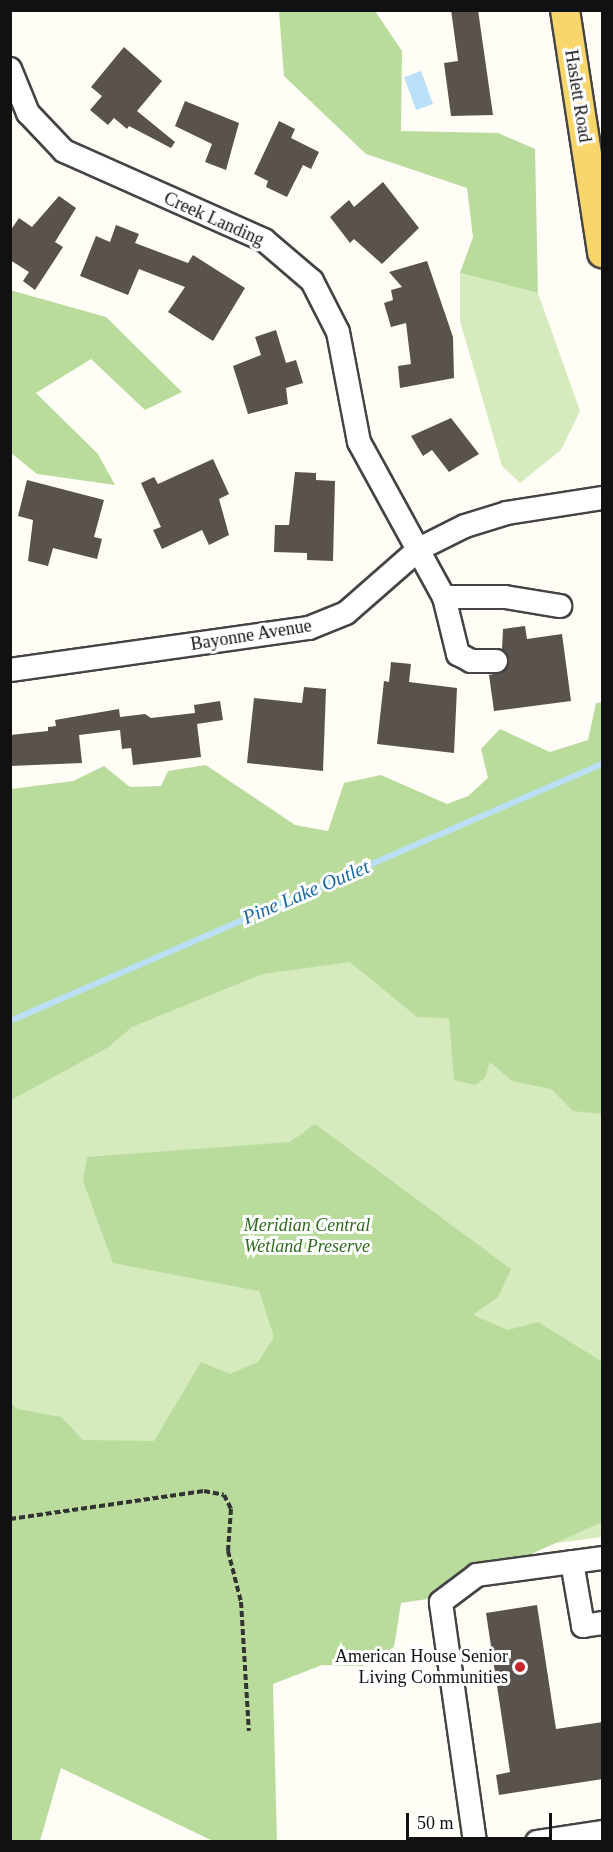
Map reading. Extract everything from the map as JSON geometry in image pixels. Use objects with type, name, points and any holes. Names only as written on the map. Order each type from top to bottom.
[{"type":"main road","name":"Haslett Road","points":[[565,10],[603,253]]},
{"type":"street","name":"Creek Landing","points":[[10,69],[28,113],[64,151],[264,240],[312,281],[338,332],[359,442],[419,549],[434,586],[444,597],[458,654],[471,661],[496,661]]},
{"type":"street","name":"Bayonne Avenue","points":[[10,670],[309,628],[346,613],[419,549],[486,519],[603,498]]},
{"type":"street","points":[[444,597],[505,597],[561,606]]},
{"type":"street","points":[[476,1842],[441,1602],[477,1575],[603,1558]]},
{"type":"street","points":[[572,1562],[583,1626],[603,1623]]},
{"type":"street","points":[[537,1842],[603,1832]]},
{"type":"path","points":[[10,1519],[204,1491],[224,1495],[231,1509],[228,1551],[241,1602],[249,1731]]},
{"type":"green space","points":[[279,11],[375,11],[402,51],[401,131],[498,133],[535,149],[538,293],[460,273],[473,237],[467,188],[366,154],[284,76]]},
{"type":"green space","points":[[460,273],[538,293],[580,411],[561,450],[520,483],[502,466],[460,321]]},
{"type":"green space","points":[[10,290],[106,317],[182,392],[145,410],[91,359],[36,393],[98,454],[115,485],[37,474],[11,453]]},
{"type":"green space","points":[[602,702],[602,1114],[573,1111],[551,1089],[512,1081],[490,1062],[485,1078],[475,1085],[454,1080],[449,1018],[417,1017],[350,962],[262,974],[132,1027],[107,1048],[11,1100],[11,789],[73,781],[104,766],[130,787],[161,786],[168,771],[206,765],[295,825],[328,831],[344,783],[381,775],[447,804],[468,796],[488,778],[481,749],[500,729],[550,752],[588,740],[596,703]]},
{"type":"green space","name":"Meridian Central Wetland Preserve","points":[[602,790],[602,1537],[11,1616],[10,1041]]},
{"type":"green space","points":[[315,1124],[511,1269],[498,1297],[473,1315],[508,1330],[538,1322],[601,1361],[602,1522],[434,1598],[401,1603],[394,1647],[363,1666],[322,1665],[273,1684],[277,1841],[213,1841],[61,1768],[40,1841],[11,1841],[10,1403],[18,1409],[61,1417],[83,1440],[154,1441],[201,1362],[230,1374],[258,1362],[274,1337],[259,1291],[113,1263],[83,1181],[87,1157],[290,1142]]},
{"type":"water","points":[[421,71],[433,104],[416,110],[404,77]]},
{"type":"building","points":[[451,10],[478,10],[493,115],[451,116],[444,63],[458,61]]},
{"type":"building","points":[[124,47],[162,81],[137,111],[175,142],[171,148],[129,126],[127,129],[114,118],[108,125],[90,110],[102,96],[91,87]]},
{"type":"building","points":[[185,101],[239,123],[226,170],[205,162],[212,144],[175,126]]},
{"type":"building","points":[[279,121],[295,129],[291,138],[319,152],[311,169],[303,165],[287,197],[266,187],[268,181],[254,174]]},
{"type":"building","points":[[383,182],[419,228],[382,264],[354,239],[350,243],[330,217],[349,200],[354,207]]},
{"type":"building","points":[[59,196],[76,208],[55,242],[63,247],[35,290],[23,281],[29,272],[10,260],[10,231],[19,218],[32,227]]},
{"type":"building","points":[[116,225],[139,234],[135,243],[188,263],[193,255],[245,288],[213,341],[168,312],[185,287],[139,269],[128,295],[80,276],[96,236],[110,242]]},
{"type":"building","points":[[427,261],[453,337],[454,378],[400,388],[398,366],[411,364],[406,323],[391,327],[384,303],[393,300],[391,290],[402,287],[389,272]]},
{"type":"building","points":[[276,330],[286,363],[296,360],[303,383],[286,388],[288,404],[248,414],[233,366],[261,355],[255,337]]},
{"type":"building","points":[[451,418],[479,454],[449,472],[432,450],[423,456],[411,436]]},
{"type":"building","points":[[213,459],[229,494],[219,499],[229,535],[209,545],[202,530],[162,549],[153,530],[161,527],[141,483],[154,477],[158,484]]},
{"type":"building","points":[[295,472],[316,473],[316,480],[335,481],[333,561],[307,560],[307,553],[274,552],[275,525],[289,525]]},
{"type":"building","points":[[27,480],[104,500],[94,537],[102,539],[97,559],[53,548],[48,566],[28,561],[33,520],[18,516]]},
{"type":"building","points":[[525,626],[527,639],[562,634],[571,701],[494,711],[489,675],[503,672],[509,662],[502,649],[503,629]]},
{"type":"building","points":[[391,662],[411,664],[409,682],[457,688],[454,753],[377,744],[384,681],[389,682]]},
{"type":"building","points":[[304,687],[326,689],[323,771],[247,763],[254,698],[302,703]]},
{"type":"building","points":[[220,701],[223,720],[197,724],[201,757],[133,765],[131,748],[122,749],[120,730],[79,735],[82,763],[10,766],[10,735],[48,731],[48,727],[56,726],[55,720],[119,709],[120,717],[145,714],[151,718],[195,713],[194,705]]},
{"type":"building","name":"American House Senior Living Communities","points":[[537,1605],[556,1729],[603,1722],[603,1779],[499,1795],[496,1775],[510,1772],[486,1613]]},
{"type":"waterway","name":"Pine Lake Outlet","points":[[10,1021],[602,764]]},
{"type":"place","name":"American House Senior Living Communities","points":[[520,1667]]}]
